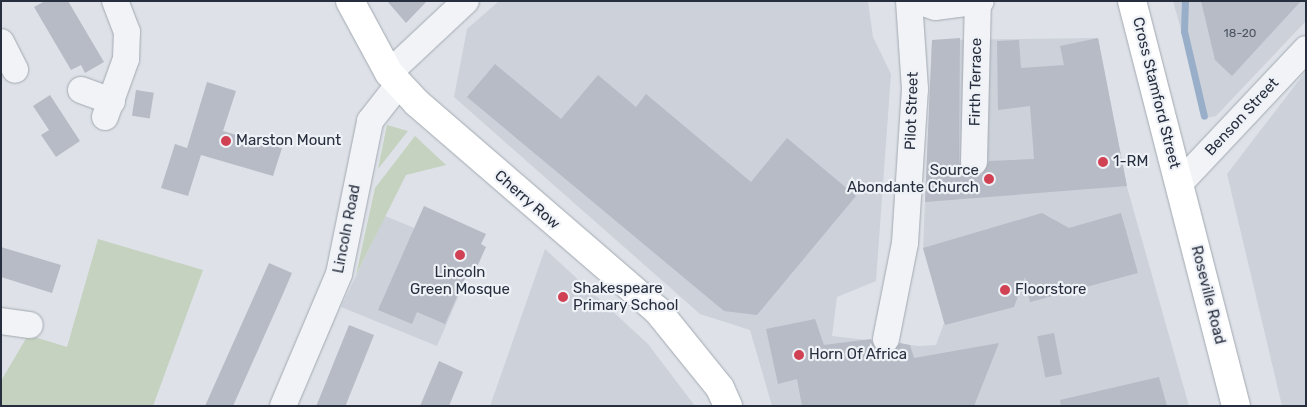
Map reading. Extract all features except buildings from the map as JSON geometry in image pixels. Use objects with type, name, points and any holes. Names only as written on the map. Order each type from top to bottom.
[{"type":"street","points":[[81,90],[108,109],[126,59],[127,32],[115,1]]},
{"type":"street","name":"Cherry Row","points":[[350,1],[394,78],[449,134],[657,310],[724,397]]},
{"type":"street","name":"Lincoln Road","points":[[283,406],[339,274],[370,121],[394,78],[466,1]]},
{"type":"street","name":"Pilot Street","points":[[886,339],[905,243],[915,89],[909,1]]},
{"type":"street","points":[[917,1],[935,7],[979,2]]},
{"type":"street","name":"Cross Stamford Street","points":[[1132,1],[1179,184]]},
{"type":"street","name":"Firth Terrace","points":[[974,162],[979,2]]},
{"type":"street","points":[[1,42],[15,70]]},
{"type":"street","name":"Benson Street","points":[[1179,184],[1306,49]]},
{"type":"street","name":"Roseville Road","points":[[1179,184],[1236,406]]},
{"type":"street","points":[[1,321],[30,325]]},
{"type":"shaded area","points":[[499,1],[868,1],[873,37],[891,74],[876,281],[837,297],[832,336],[919,346],[936,345],[944,323],[923,248],[932,40],[1098,38],[1127,187],[1189,406],[772,406],[750,330],[700,314],[454,97],[467,29]]},
{"type":"shaded area","points":[[1173,1],[1306,1],[1306,21],[1216,116],[1206,118]]},
{"type":"shaded area","points":[[1306,71],[1306,406],[1282,406],[1227,174]]},
{"type":"shaded area","points":[[385,216],[449,242],[432,280],[460,293],[437,346],[341,307]]},
{"type":"shaded area","name":"Shakespeare Primary School","points":[[545,249],[648,344],[695,406],[490,406]]},
{"type":"green space","points":[[387,125],[408,131],[378,169]]},
{"type":"green space","points":[[415,136],[446,165],[406,175],[356,275],[375,188]]},
{"type":"green space","points":[[98,239],[203,270],[153,406],[1,406],[1,381],[28,335],[67,347]]},
{"type":"waterway","points":[[1185,1],[1184,31],[1204,116]]},
{"type":"place","name":"Marston Mount","points":[[226,141]]},
{"type":"place","name":"1-RM","points":[[1103,162]]},
{"type":"place","name":"Source Abondante Church","points":[[989,179]]},
{"type":"place","name":"Lincoln Green Mosque","points":[[460,255]]},
{"type":"place","name":"Floorstore","points":[[1005,290]]},
{"type":"place","name":"Shakespeare Primary School","points":[[563,297]]},
{"type":"place","name":"Horn Of Africa","points":[[799,355]]}]
